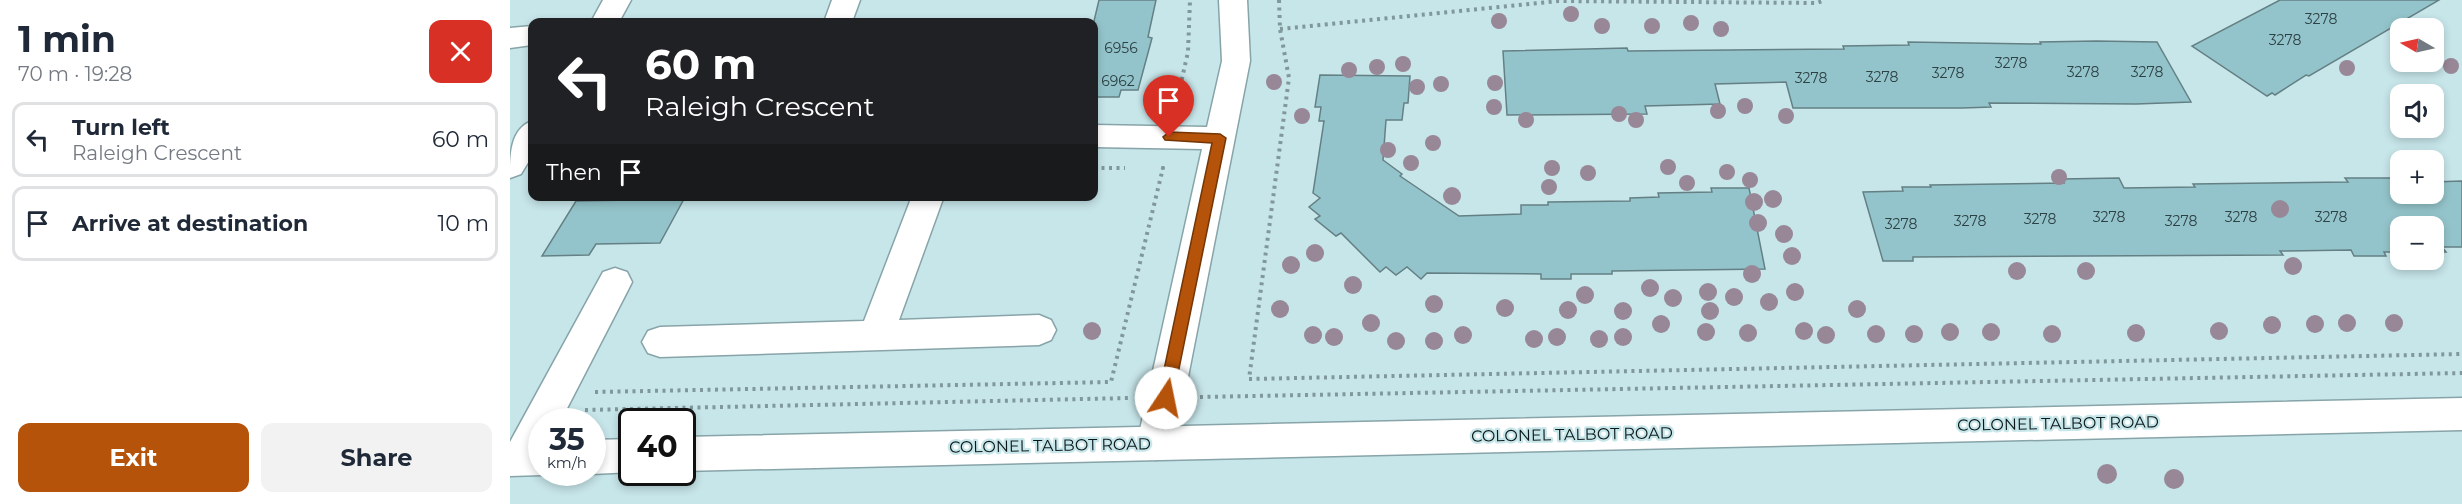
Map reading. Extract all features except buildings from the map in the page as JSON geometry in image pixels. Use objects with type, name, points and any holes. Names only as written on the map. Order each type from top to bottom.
[{"type":"main road","points":[[607,18],[617,0]]},
{"type":"main road","points":[[839,18],[846,0]]},
{"type":"main road","points":[[1156,443],[1236,61],[1233,0]]},
{"type":"main road","points":[[510,38],[528,36]]},
{"type":"main road","points":[[1098,136],[1220,138]]},
{"type":"main road","points":[[510,166],[528,138]]},
{"type":"main road","points":[[877,333],[926,201]]},
{"type":"main road","points":[[524,458],[615,282]]},
{"type":"main road","points":[[660,342],[877,333],[1039,330]]},
{"type":"main road","name":"COLONEL TALBOT ROAD","points":[[696,454],[2462,414]]},
{"type":"path","points":[[1163,168],[1188,52],[1190,0]]},
{"type":"path","points":[[1279,0],[1280,29],[1289,78],[1249,380],[2462,354]]},
{"type":"path","points":[[1280,29],[1558,1],[1817,3],[1825,0]]},
{"type":"path","points":[[606,410],[2462,373]]},
{"type":"route","points":[[1166,398],[1220,138],[1169,137]]}]
